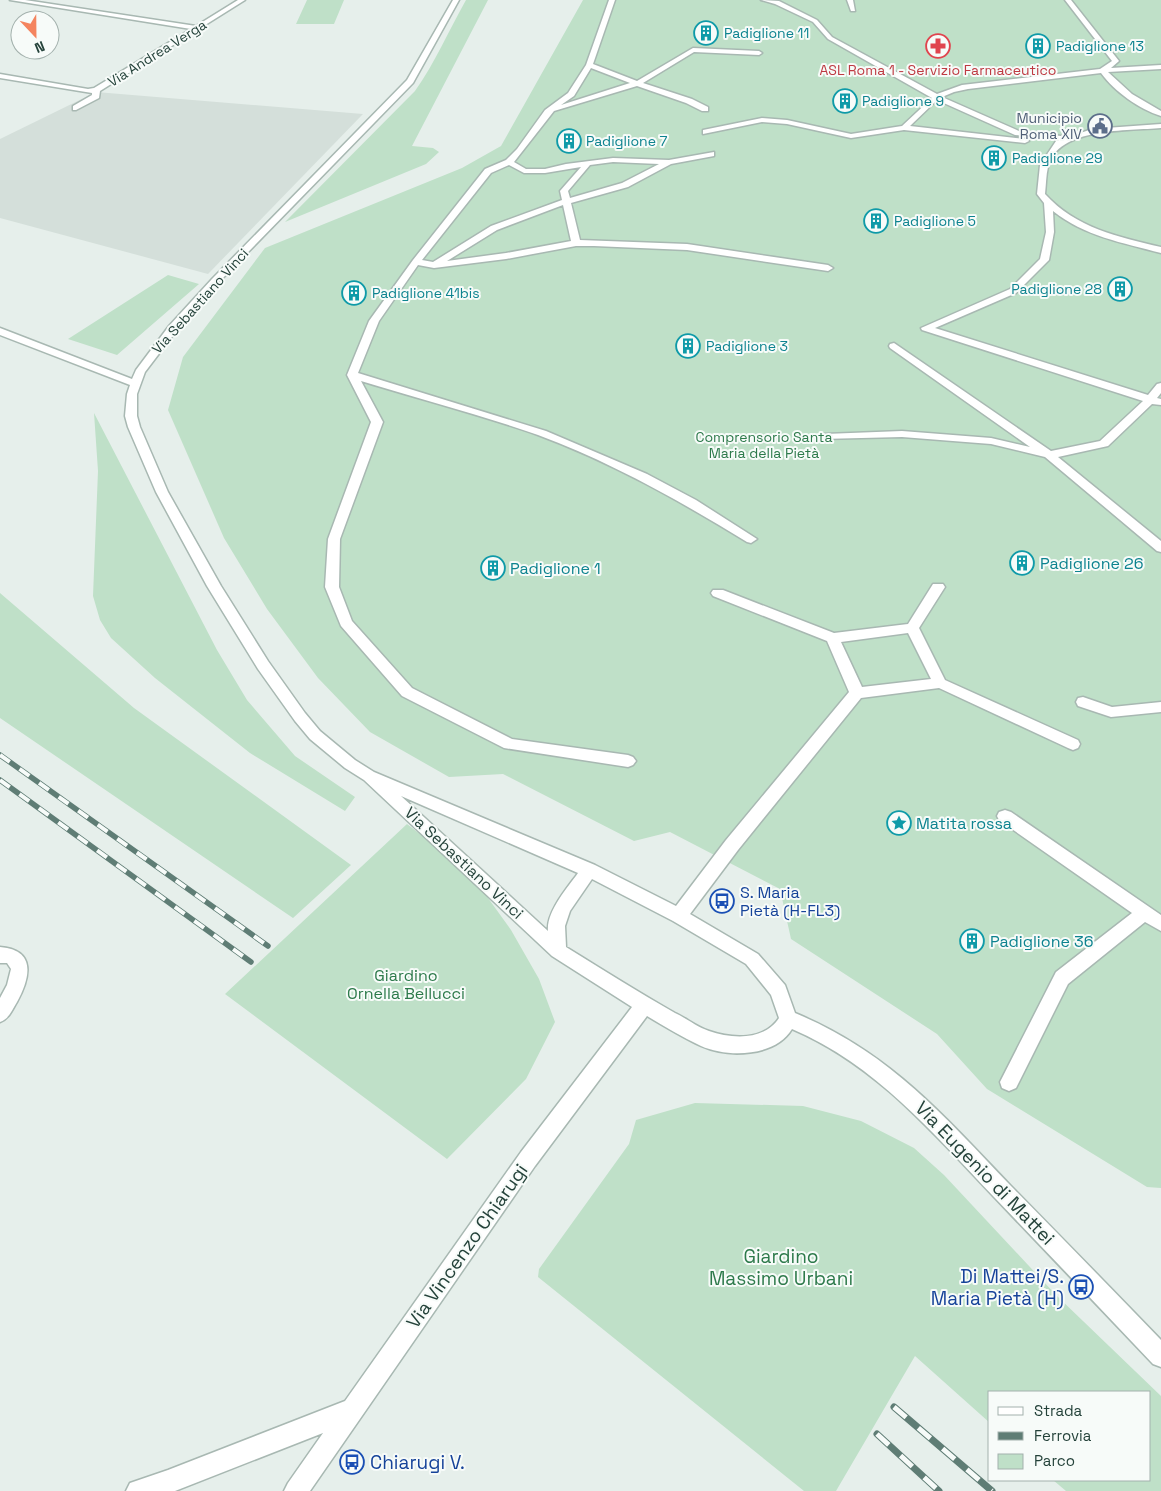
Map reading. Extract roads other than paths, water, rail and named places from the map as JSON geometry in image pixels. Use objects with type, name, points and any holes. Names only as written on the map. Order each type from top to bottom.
[{"type":"street","points":[[13,0],[198,28]]},
{"type":"street","name":"Via Andrea Verga","points":[[76,108],[96,96],[96,90],[242,0]]},
{"type":"street","name":"Via Sebastiano Vinci","points":[[369,776],[558,951],[644,1005],[706,1039],[737,1044],[756,1044],[768,1040],[780,1032],[788,1019],[779,992],[752,958],[679,916],[588,870],[369,776],[350,764],[315,735],[291,705],[199,562],[162,492],[134,428],[131,416],[134,383],[145,364],[173,328],[215,281],[410,81],[456,0]]},
{"type":"street","points":[[352,375],[374,321],[416,262],[488,171],[509,162],[520,151],[548,112],[571,94],[589,65],[611,2],[622,0]]},
{"type":"street","points":[[764,0],[777,2],[815,21],[830,38],[936,97],[1018,133],[1068,139]]},
{"type":"street","points":[[850,0],[853,10]]},
{"type":"street","points":[[1068,0],[1116,61],[1104,70]]},
{"type":"street","points":[[548,112],[638,83],[693,50],[759,53]]},
{"type":"street","points":[[589,65],[705,109]]},
{"type":"street","points":[[904,128],[919,110],[936,97],[950,90],[1024,78],[1104,70],[1161,67]]},
{"type":"street","points":[[1104,70],[1110,80],[1143,104],[1161,114]]},
{"type":"street","points":[[0,76],[88,91],[96,90]]},
{"type":"street","points":[[706,132],[762,120],[787,122],[851,136],[904,128],[988,138],[1059,143],[1092,131],[1161,126]]},
{"type":"street","points":[[1059,143],[1044,165],[1041,194],[1048,204],[1058,230],[1044,260],[1013,291],[926,328],[1156,401]]},
{"type":"street","points":[[509,162],[524,171],[545,170],[613,160],[669,162],[711,154]]},
{"type":"street","points":[[434,265],[494,228],[567,201],[625,185],[669,162]]},
{"type":"street","points":[[576,243],[564,191],[588,163]]},
{"type":"street","points":[[1048,204],[1068,219],[1104,235]]},
{"type":"street","points":[[1058,230],[1077,228],[1161,250]]},
{"type":"street","points":[[416,262],[434,265],[506,256],[576,243],[687,247],[828,268]]},
{"type":"street","points":[[0,331],[134,383]]},
{"type":"street","points":[[894,346],[1049,455],[1161,548]]},
{"type":"street","points":[[352,375],[542,433],[643,477],[692,503],[751,539]]},
{"type":"street","points":[[352,375],[377,422],[334,539],[332,587],[346,623],[407,692],[510,744],[628,760]]},
{"type":"street","points":[[825,437],[902,434],[991,441],[1049,455],[1104,444],[1156,401],[1161,386]]},
{"type":"street","points":[[912,628],[938,587]]},
{"type":"street","points":[[718,593],[833,638],[912,628]]},
{"type":"street","points":[[912,628],[940,683]]},
{"type":"street","points":[[833,638],[858,693]]},
{"type":"street","points":[[679,916],[732,845],[858,693],[940,683],[1073,744]]},
{"type":"street","points":[[1083,702],[1111,712],[1161,708]]},
{"type":"street","points":[[1005,816],[1161,924]]},
{"type":"street","points":[[558,951],[556,926],[563,908],[588,870]]},
{"type":"street","points":[[1010,1082],[1062,978],[1146,912]]},
{"type":"street","points":[[0,955],[12,957],[18,964],[20,973],[14,989],[0,1014]]},
{"type":"street","name":"Via Vincenzo Chiarugi","points":[[296,1491],[528,1159],[644,1005]]},
{"type":"street","name":"Via Eugenio di Mattei","points":[[788,1019],[836,1040],[870,1063],[915,1100],[1161,1356]]},
{"type":"street","points":[[138,1491],[173,1487],[352,1410]]},
{"type":"railway","points":[[0,755],[268,946]]},
{"type":"railway","points":[[0,780],[251,962]]},
{"type":"railway","points":[[894,1407],[992,1491]]},
{"type":"railway","points":[[877,1434],[939,1491]]},
{"type":"place","name":"Padiglione 11","points":[[706,33]]},
{"type":"place","name":"ASL Roma 1 - Servizio Farmaceutico","points":[[938,46]]},
{"type":"place","name":"Padiglione 13","points":[[1038,46]]},
{"type":"place","name":"Padiglione 9","points":[[845,101]]},
{"type":"place","name":"Municipio Roma XIV","points":[[1100,126]]},
{"type":"place","name":"Padiglione 7","points":[[569,141]]},
{"type":"place","name":"Padiglione 29","points":[[994,158]]},
{"type":"place","name":"Padiglione 5","points":[[876,221]]},
{"type":"place","name":"Padiglione 28","points":[[1120,289]]},
{"type":"place","name":"Padiglione 41bis","points":[[354,293]]},
{"type":"place","name":"Padiglione 3","points":[[688,346]]},
{"type":"place","name":"Padiglione 26","points":[[1022,563]]},
{"type":"place","name":"Padiglione 1","points":[[493,568]]},
{"type":"place","name":"Matita rossa","points":[[899,823]]},
{"type":"place","name":"S. Maria Pietà (H-FL3)","points":[[722,901]]},
{"type":"place","name":"Padiglione 36","points":[[972,941]]},
{"type":"place","name":"Di Mattei/S. Maria Pietà (H)","points":[[1081,1287]]},
{"type":"place","name":"Chiarugi V.","points":[[352,1462]]},
{"type":"park label","name":"Comprensorio Santa Maria della Pietà","points":[[764,446]]},
{"type":"park label","name":"Giardino Ornella Bellucci","points":[[406,984]]},
{"type":"park label","name":"Giardino Massimo Urbani","points":[[781,1267]]}]
